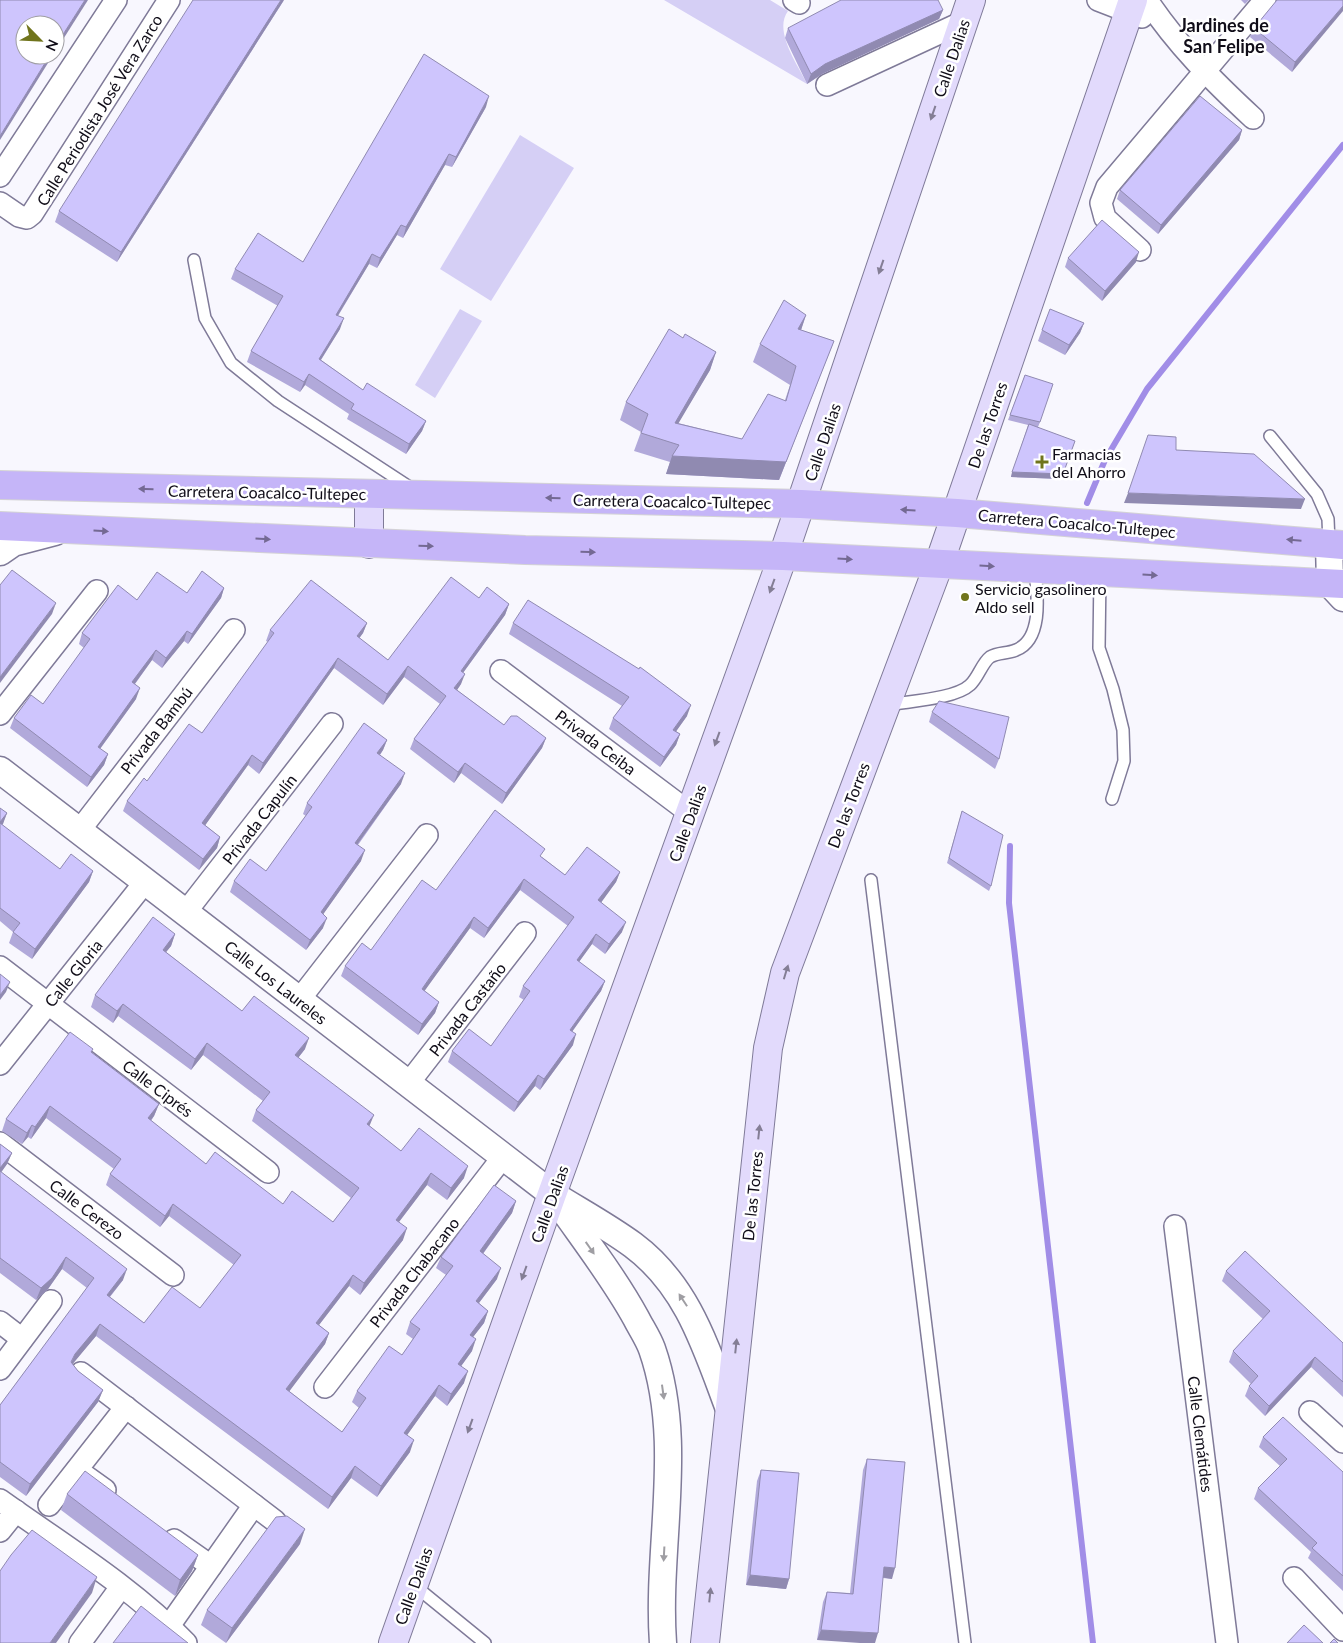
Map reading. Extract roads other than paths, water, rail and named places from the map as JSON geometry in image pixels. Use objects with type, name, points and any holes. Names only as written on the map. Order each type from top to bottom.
[{"type":"main road","name":"De las Torres","points":[[705,1643],[768,1048],[786,973],[939,564],[1137,4]]},
{"type":"main road","name":"Calle Dalias","points":[[393,1643],[552,1194],[783,556],[967,11]]},
{"type":"main road","name":"Carretera Coacalco-Tultepec","points":[[0,485],[801,504],[957,513],[1340,546]]},
{"type":"main road","points":[[369,494],[369,544]]},
{"type":"main road","points":[[0,526],[525,550],[783,556],[1100,572],[1338,589]]},
{"type":"street","points":[[0,176],[116,0]]},
{"type":"street","name":"Calle Periodista José Vera Zarco","points":[[0,204],[19,216],[27,218],[37,207],[169,0]]},
{"type":"street","points":[[1098,0],[1137,4],[1165,27],[1203,72],[1253,118]]},
{"type":"street","points":[[1140,250],[1105,218],[1101,203],[1107,187],[1264,0]]},
{"type":"street","points":[[827,84],[967,11]]},
{"type":"street","points":[[0,552],[13,543],[64,529]]},
{"type":"street","points":[[1338,589],[1340,546]]},
{"type":"street","points":[[0,714],[98,591]]},
{"type":"street","name":"Privada Bambú","points":[[79,831],[234,630]]},
{"type":"street","name":"Privada Ceiba","points":[[501,671],[690,814]]},
{"type":"street","name":"Privada Capulín","points":[[185,913],[332,724]]},
{"type":"street","name":"Calle Los Laureles","points":[[0,770],[552,1194]]},
{"type":"street","points":[[299,1000],[427,835]]},
{"type":"street","name":"Calle Gloria","points":[[0,1064],[145,882]]},
{"type":"street","name":"Privada Castaño","points":[[408,1084],[525,933]]},
{"type":"street","name":"Calle Ciprés","points":[[0,967],[268,1172]]},
{"type":"street","name":"Calle Cerezo","points":[[0,1143],[173,1275]]},
{"type":"street","name":"Privada Chabacano","points":[[325,1386],[504,1157]]},
{"type":"street","points":[[552,1194],[634,1245],[670,1281],[695,1319],[729,1409]]},
{"type":"street","points":[[552,1194],[620,1290],[651,1347],[663,1388],[668,1475],[661,1607],[663,1643]]},
{"type":"street","name":"Calle Clemátides","points":[[1174,1226],[1227,1643]]},
{"type":"street","points":[[0,1369],[51,1301]]},
{"type":"street","points":[[0,1322],[22,1339]]},
{"type":"street","points":[[81,1373],[275,1521]]},
{"type":"street","points":[[49,1505],[126,1407]]},
{"type":"street","points":[[1310,1412],[1343,1442]]},
{"type":"street","points":[[77,1470],[124,1504]]},
{"type":"street","points":[[169,1626],[254,1505]]},
{"type":"street","points":[[0,1532],[8,1506],[121,1587],[169,1626],[186,1643]]},
{"type":"street","points":[[156,1526],[211,1566]]},
{"type":"street","points":[[1294,1578],[1343,1630]]},
{"type":"street","points":[[80,1643],[121,1587]]},
{"type":"lane","points":[[194,260],[205,318],[231,363],[278,401],[421,495]]},
{"type":"lane","points":[[1270,436],[1317,494],[1340,546]]},
{"type":"lane","points":[[886,706],[958,693],[970,686],[988,658],[1000,653],[1017,650],[1028,640],[1035,619],[1037,596],[1035,569]]},
{"type":"lane","points":[[1100,572],[1099,648],[1113,689],[1123,730],[1124,761],[1112,799]]},
{"type":"lane","points":[[871,880],[965,1643]]},
{"type":"lane","points":[[414,1585],[485,1643]]},
{"type":"waterway","points":[[1087,503],[1105,460],[1147,389],[1343,145]]},
{"type":"waterway","points":[[1010,846],[1009,903],[1093,1643]]},
{"type":"place","name":"Farmacias del Ahorro","points":[[1042,462]]},
{"type":"place","name":"Servicio gasolinero Aldo sell","points":[[965,597]]},
{"type":"district","name":"Jardines de San Felipe","points":[[1224,35]]}]
